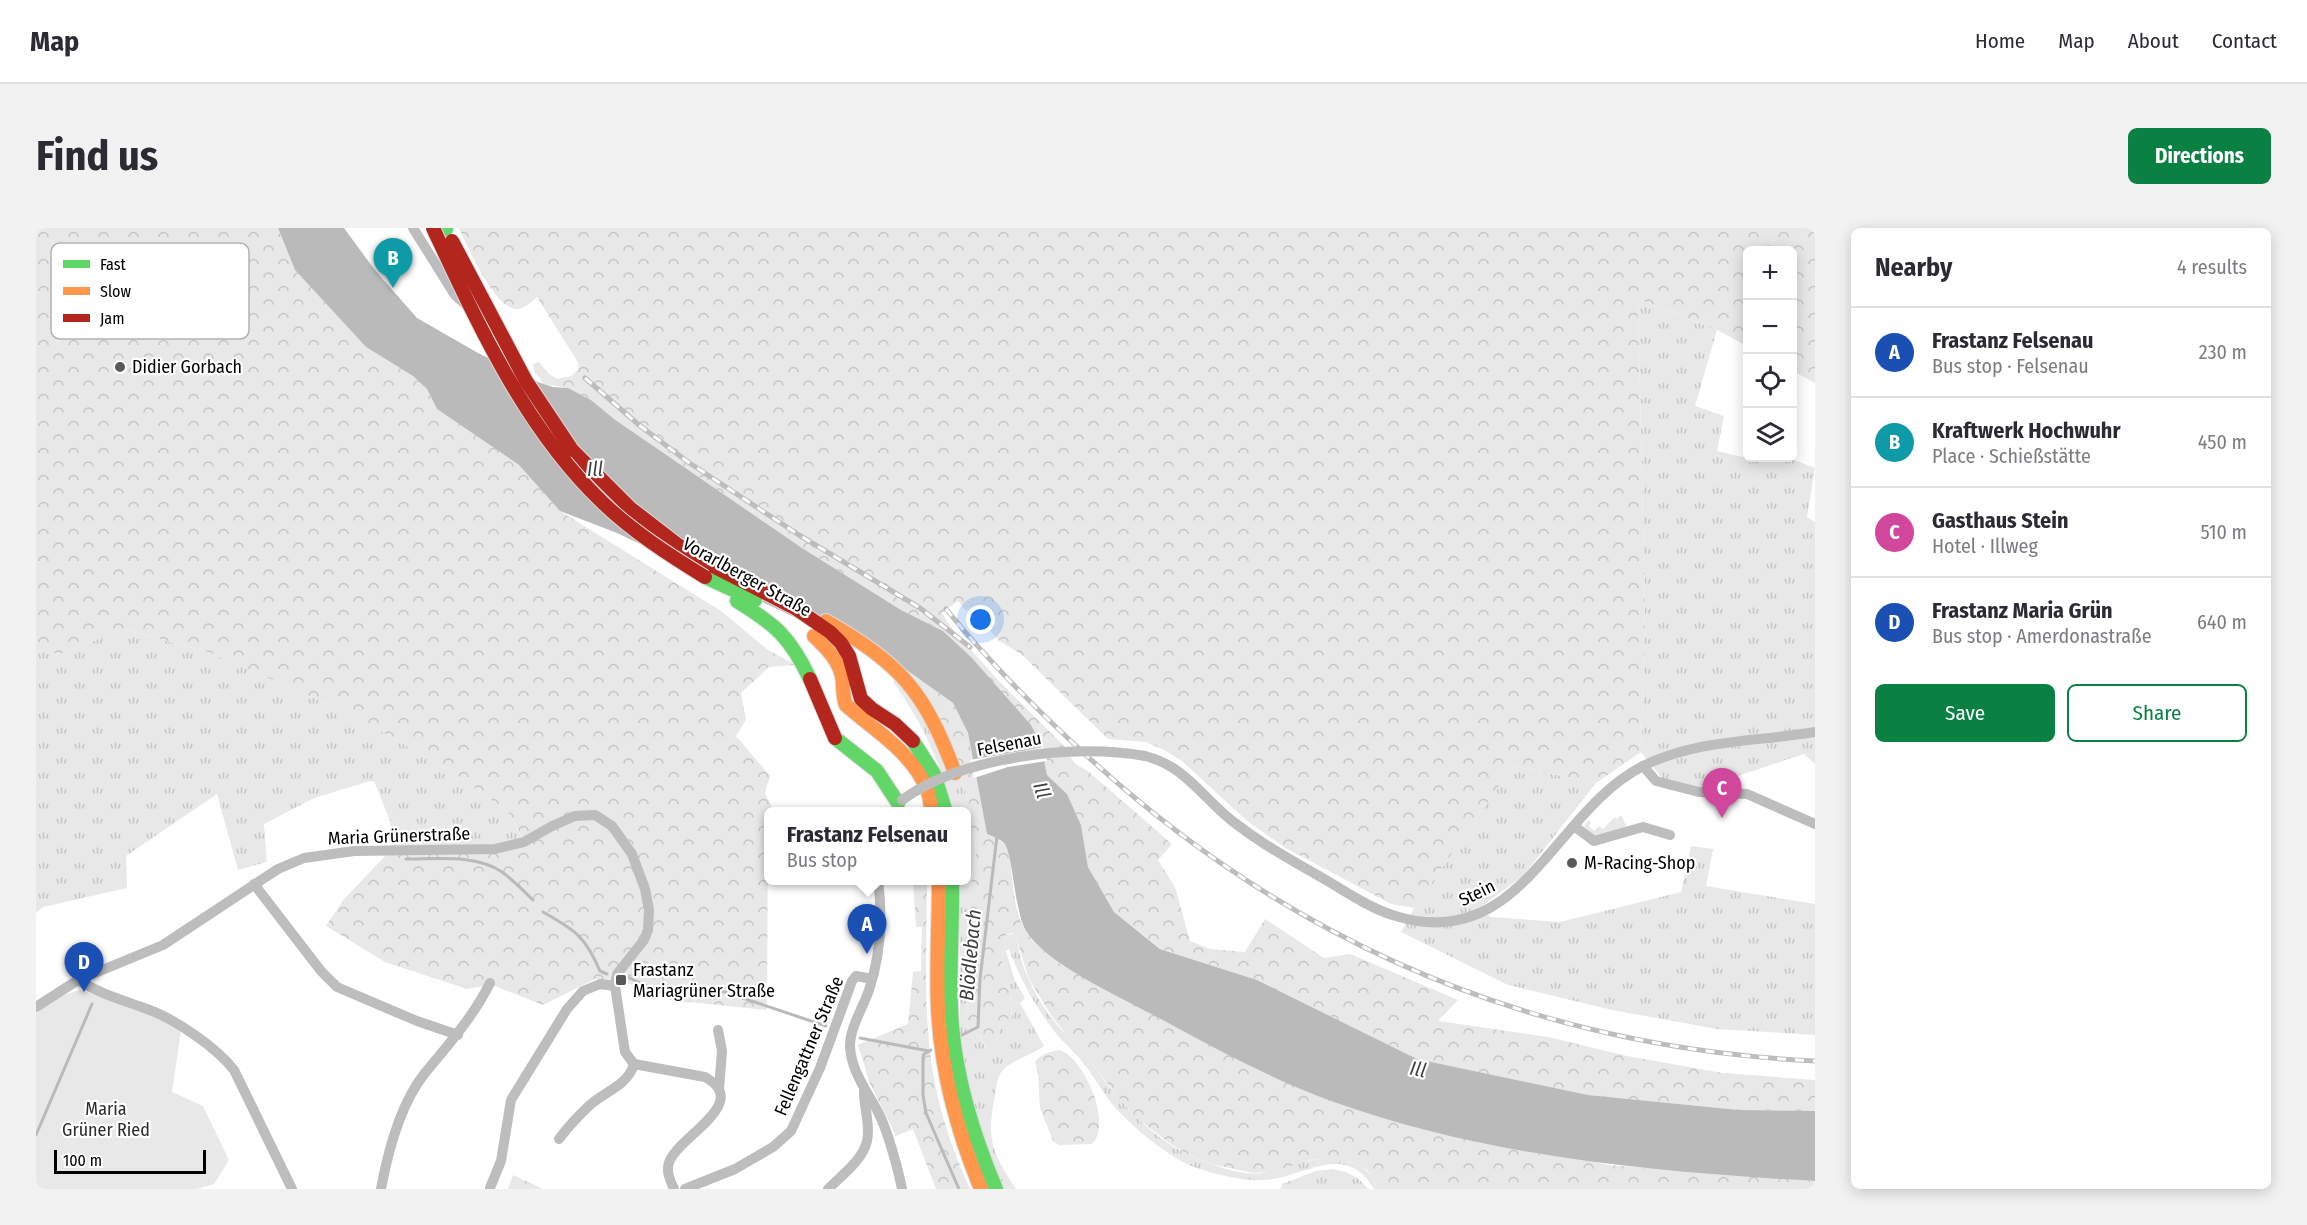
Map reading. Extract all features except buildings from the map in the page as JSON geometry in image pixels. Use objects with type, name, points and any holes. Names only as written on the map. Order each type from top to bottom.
[{"type":"main road","name":"Vorarlberger Straße","points":[[433,228],[499,360],[528,409],[566,462],[602,501],[647,538],[718,589],[792,621],[819,640],[836,658],[843,684],[843,698],[852,711]]},
{"type":"main road","name":"Vorarlberger Straße","points":[[446,228],[470,277],[540,404],[572,450],[603,484],[653,528],[696,557],[760,589],[797,611],[826,630],[844,647],[849,656],[857,690],[862,700],[871,710],[895,724],[912,738],[920,748],[940,785],[945,807]]},
{"type":"main road","points":[[747,601],[782,631],[799,653],[836,738],[846,749],[883,777],[897,805]]},
{"type":"main road","points":[[797,611],[813,614],[860,640],[904,676],[926,709],[955,773]]},
{"type":"main road","points":[[843,684],[838,694],[823,710],[871,710]]},
{"type":"main road","points":[[852,711],[857,690]]},
{"type":"main road","points":[[852,711],[897,745],[908,758],[927,789],[931,807]]},
{"type":"main road","points":[[939,885],[938,1000],[941,1046],[953,1110],[968,1158],[981,1189]]},
{"type":"main road","points":[[952,885],[953,1045],[968,1117],[996,1189]]},
{"type":"street","points":[[413,228],[455,295],[496,330],[512,330]]},
{"type":"street","name":"Stein","points":[[1145,756],[1169,764],[1182,772],[1247,833],[1283,856],[1369,905],[1412,920],[1427,922],[1461,920],[1480,914],[1501,902],[1528,879],[1605,791],[1642,766],[1673,752],[1715,743],[1782,738],[1815,732]]},
{"type":"street","name":"Felsenau","points":[[897,805],[935,780],[1006,760],[1075,751],[1116,752],[1145,756]]},
{"type":"street","points":[[1642,766],[1656,781],[1699,792],[1747,794],[1815,824]]},
{"type":"street","name":"Maria Grünerstraße","points":[[36,1007],[78,980],[162,945],[278,869],[304,858],[345,851],[495,849],[524,842],[575,816],[595,815],[612,825],[633,854],[645,889],[649,910],[648,930],[644,940],[617,974],[615,986]]},
{"type":"street","points":[[1574,826],[1594,841],[1643,827],[1670,835]]},
{"type":"street","points":[[254,884],[321,971],[337,987],[417,1021],[458,1035]]},
{"type":"street","points":[[879,885],[881,927],[872,979],[850,1037],[850,1050],[858,1078],[880,1115],[902,1189]]},
{"type":"street","name":"Fellengattner Straße","points":[[685,1189],[735,1169],[773,1147],[791,1131],[820,1068],[852,981],[856,976],[872,979]]},
{"type":"street","points":[[78,980],[101,993],[150,1009],[195,1036],[225,1058],[234,1070],[292,1189]]},
{"type":"street","points":[[381,1189],[395,1131],[411,1096],[425,1072],[458,1035],[482,1000],[490,983]]},
{"type":"street","points":[[490,1188],[501,1161],[511,1100],[567,1008],[583,990],[600,984],[615,986],[625,1052],[634,1064],[705,1077],[719,1089]]},
{"type":"street","points":[[674,1189],[667,1165],[672,1156],[720,1104],[722,1051],[718,1030]]},
{"type":"street","points":[[559,1139],[601,1095],[626,1080],[634,1064]]},
{"type":"street","points":[[828,1189],[861,1155],[867,1141],[863,1104],[864,1088]]},
{"type":"green space","points":[[36,228],[278,228],[295,270],[366,347],[413,376],[427,389],[437,409],[519,465],[560,511],[721,611],[768,650],[796,665],[769,667],[741,693],[746,720],[736,736],[770,776],[765,793],[772,807],[764,807],[764,885],[768,885],[767,1010],[670,1000],[637,985],[595,979],[543,1005],[492,985],[467,989],[385,962],[326,926],[344,899],[392,849],[471,850],[524,841],[509,813],[454,773],[349,713],[208,652],[123,629],[61,654],[36,651]]},
{"type":"green space","points":[[459,228],[1815,228],[1815,383],[1797,373],[1797,246],[1743,246],[1743,344],[1717,330],[1638,299],[1645,614],[1641,752],[1596,783],[1513,766],[1414,908],[1391,904],[1284,847],[1246,820],[1182,761],[1164,750],[1146,742],[1108,739],[1021,654],[998,640],[972,607],[966,611],[958,601],[942,613],[951,627],[998,680],[1066,748],[1074,763],[1089,772],[1172,844],[1158,860],[1175,887],[1190,941],[1210,949],[1245,952],[1265,919],[1324,958],[1350,954],[1458,1000],[1438,1021],[1548,1037],[1627,1056],[1723,1073],[1815,1080],[1815,1111],[1739,1110],[1588,1095],[1417,1059],[1257,980],[1161,949],[1114,912],[1088,867],[1081,825],[1067,794],[1047,775],[1040,742],[1031,725],[943,631],[901,610],[802,548],[614,419],[591,400],[568,388],[544,384],[534,371],[533,364],[539,362],[549,374],[557,379],[571,376],[578,370],[579,364],[537,297],[526,306],[517,309],[509,307],[491,289]]},
{"type":"green space","points":[[1638,299],[1717,330],[1695,406],[1724,416],[1717,451],[1743,457],[1743,462],[1797,461],[1815,468],[1807,517],[1815,522],[1815,764],[1804,754],[1701,788],[1662,778],[1641,752],[1645,614]]},
{"type":"green space","points":[[123,629],[208,652],[349,713],[454,773],[509,813],[524,842],[495,849],[392,849],[390,821],[374,781],[370,781],[314,798],[264,824],[267,862],[238,870],[217,794],[126,856],[127,888],[43,907],[36,913],[36,651],[61,654]]},
{"type":"green space","points":[[908,671],[953,753],[970,807],[952,807],[929,743],[893,682]]},
{"type":"green space","points":[[908,671],[953,703],[968,733],[987,834],[1002,842],[1009,850],[1016,907],[1022,925],[1033,941],[1056,960],[1081,976],[1190,1035],[1278,1078],[1369,1113],[1609,1165],[1815,1181],[1815,1189],[1381,1189],[1367,1170],[1351,1162],[1327,1159],[1309,1160],[1273,1172],[1253,1173],[1211,1164],[1185,1153],[1137,1118],[1051,1015],[1029,979],[1015,934],[1011,933],[1004,938],[1006,950],[1002,953],[1003,972],[1010,995],[1012,1018],[1000,1025],[997,1048],[988,1052],[981,1038],[966,1025],[969,897],[976,852],[975,837],[971,826],[971,807],[953,753]]},
{"type":"green space","points":[[1513,766],[1596,783],[1523,876],[1482,906],[1490,917],[1560,922],[1681,892],[1691,846],[1713,849],[1706,886],[1815,904],[1815,1035],[1717,1029],[1612,1010],[1508,985],[1401,932],[1414,908]]},
{"type":"green space","points":[[1621,815],[1627,827],[1594,836],[1584,826],[1589,820],[1591,823],[1589,826],[1594,831],[1599,826],[1603,829],[1615,817],[1617,819]]},
{"type":"green space","points":[[971,826],[975,837],[976,852],[971,884]]},
{"type":"green space","points":[[913,885],[927,885],[927,1008],[931,1059],[941,1111],[970,1189],[936,1189],[913,1129],[896,1136],[870,1084],[858,1045],[908,1024],[913,972],[921,971],[922,927],[916,927]]},
{"type":"green space","points":[[959,885],[971,885],[966,1025],[981,1038],[986,1049],[997,1048],[1000,1025],[1012,1017],[1010,995],[1003,972],[1002,953],[1006,950],[1004,938],[1006,935],[1015,934],[1026,972],[1051,1017],[1076,1042],[1128,1109],[1177,1149],[1220,1167],[1255,1174],[1322,1159],[1345,1161],[1366,1170],[1381,1189],[1374,1189],[1363,1174],[1350,1166],[1322,1165],[1278,1178],[1254,1180],[1208,1172],[1171,1155],[1138,1130],[1112,1104],[1080,1059],[1058,1036],[1030,995],[1009,949],[1006,951],[1015,981],[1025,998],[1020,1003],[1044,1046],[1007,1066],[998,1079],[992,1111],[991,1134],[996,1155],[1016,1189],[1003,1189],[978,1124],[960,1043]]},
{"type":"green space","name":"Maria Grüner Ried","points":[[80,990],[135,1007],[181,1031],[172,1092],[203,1106],[229,1160],[214,1184],[197,1189],[36,1189],[36,1012],[63,995]]},
{"type":"green space","points":[[1060,1050],[1078,1066],[1093,1093],[1098,1108],[1099,1123],[1098,1135],[1092,1144],[1059,1145],[1053,1141],[1040,1108],[1035,1062],[1046,1053]]},
{"type":"green space","points":[[1332,1169],[1352,1175],[1368,1189],[1281,1189],[1282,1184],[1316,1171]]},
{"type":"green space","points":[[513,1175],[543,1189],[508,1189]]},
{"type":"water","name":"Ill","points":[[278,228],[344,228],[374,269],[417,318],[478,353],[538,382],[553,387],[568,388],[591,400],[614,419],[802,548],[901,610],[943,631],[971,657],[1031,725],[1040,742],[1047,775],[1067,794],[1081,825],[1088,867],[1114,912],[1160,949],[1257,980],[1417,1059],[1588,1095],[1739,1110],[1815,1111],[1815,1181],[1693,1173],[1572,1159],[1511,1149],[1392,1121],[1334,1102],[1266,1074],[1072,971],[1041,948],[1030,937],[1022,922],[1010,858],[1004,843],[987,834],[968,733],[953,703],[908,671],[617,533],[560,511],[519,465],[437,409],[427,389],[413,376],[366,347],[295,270]]},
{"type":"pier","points":[[1044,747],[1047,761],[1008,767],[974,778],[970,760]]},
{"type":"waterway","name":"Blödlebach","points":[[960,1036],[978,1027],[980,979],[997,836]]},
{"type":"waterway","points":[[406,859],[456,859],[480,862],[502,872],[533,900]]},
{"type":"waterway","points":[[543,912],[578,935],[600,971],[607,974]]},
{"type":"waterway","points":[[625,976],[667,995],[722,991],[826,1026]]},
{"type":"waterway","points":[[36,1135],[92,1004]]},
{"type":"waterway","points":[[860,1038],[929,1051]]},
{"type":"waterway","name":"Blödlebach","points":[[931,1050],[923,1057],[923,1095],[926,1113],[959,1189]]},
{"type":"railway","points":[[585,378],[639,425],[688,462],[799,535],[920,608],[970,647]]},
{"type":"railway","points":[[946,609],[991,661],[1039,710],[1152,812],[1235,873],[1323,926],[1414,970],[1509,1006],[1607,1033],[1709,1051],[1815,1061]]},
{"type":"traffic: fast","points":[[705,577],[755,600]]},
{"type":"traffic: fast","points":[[737,601],[781,633],[796,652],[810,679]]},
{"type":"traffic: fast","points":[[835,738],[877,771],[898,803]]},
{"type":"traffic: fast","points":[[913,741],[934,774],[944,807]]},
{"type":"traffic: fast","points":[[952,885],[950,990],[954,1047],[962,1089],[996,1189]]},
{"type":"traffic: slow","points":[[826,621],[874,652],[907,683],[933,721],[955,773]]},
{"type":"traffic: slow","points":[[814,636],[838,664],[846,705],[891,742],[912,764],[927,789],[931,807]]},
{"type":"traffic: slow","points":[[939,885],[937,992],[943,1055],[958,1123],[981,1189]]},
{"type":"traffic: jam","points":[[433,228],[467,301],[505,373],[549,441],[574,473],[614,513],[651,542],[705,577]]},
{"type":"traffic: jam","points":[[452,241],[526,381],[572,450]]},
{"type":"traffic: jam","points":[[572,450],[630,508],[678,545],[711,565],[795,608],[830,632],[849,656],[861,699],[895,724],[913,741]]},
{"type":"traffic: jam","points":[[810,679],[835,738]]},
{"type":"place","name":"Kraftwerk Hochwuhr","points":[[393,288]]},
{"type":"place","name":"Didier Gorbach","points":[[120,367]]},
{"type":"place","name":"Gasthaus Stein","points":[[1722,818]]},
{"type":"place","name":"M-Racing-Shop","points":[[1572,863]]},
{"type":"place","name":"Frastanz Felsenau","points":[[867,954]]},
{"type":"place","name":"Frastanz Mariagrüner Straße","points":[[621,980]]},
{"type":"place","name":"Frastanz Maria Grün","points":[[84,992]]}]
